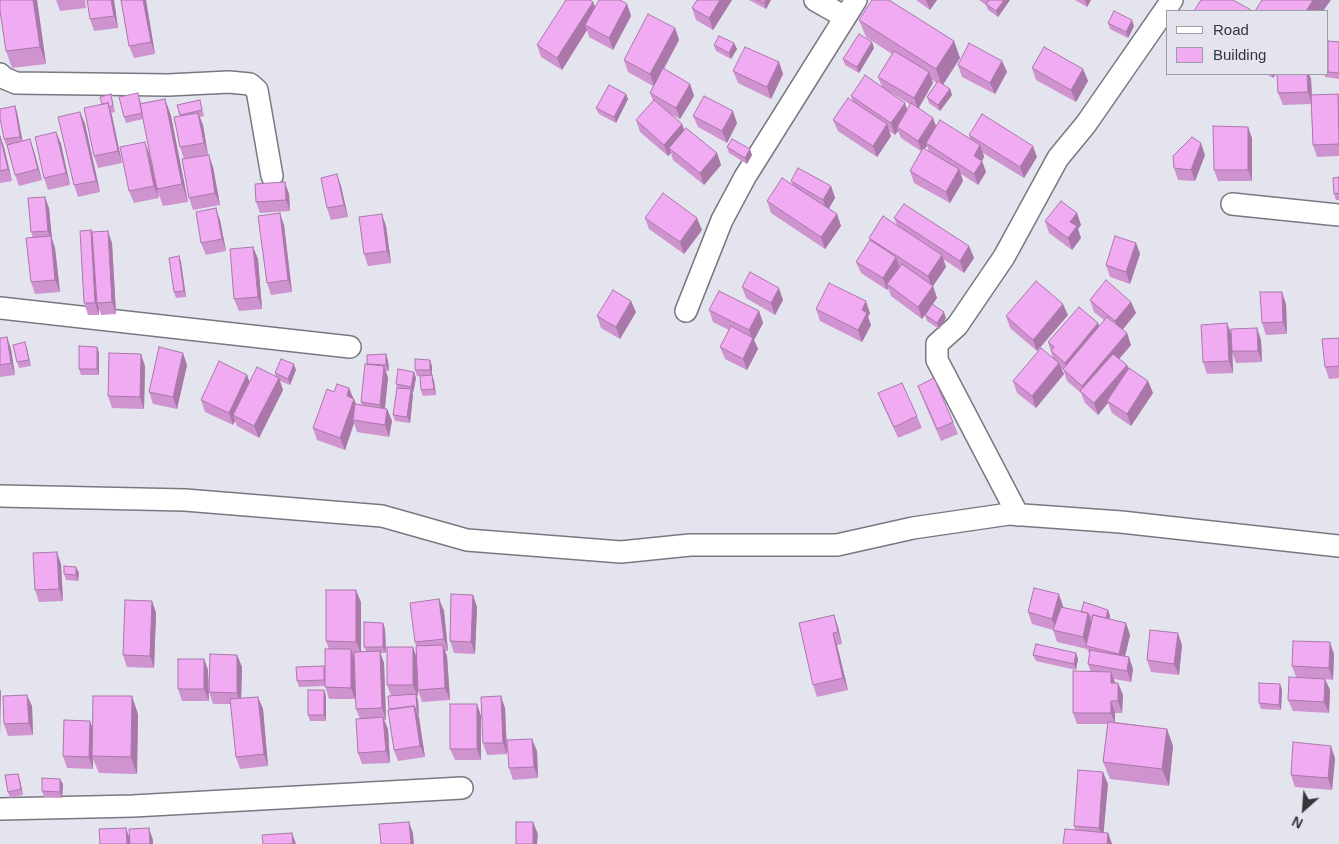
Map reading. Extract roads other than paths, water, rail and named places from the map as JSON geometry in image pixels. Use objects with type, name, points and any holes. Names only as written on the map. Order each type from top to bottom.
[{"type":"street","points":[[686,311],[722,220],[745,177],[851,9],[815,0]]},
{"type":"street","points":[[1018,515],[937,360],[937,344],[957,326],[1004,257],[1058,158],[1086,124],[1172,0]]},
{"type":"street","points":[[0,74],[4,78],[16,83],[168,86],[229,82],[250,84],[257,90],[272,176]]},
{"type":"street","points":[[1232,204],[1339,215]]},
{"type":"street","points":[[0,308],[350,347]]},
{"type":"street","points":[[0,496],[185,500],[382,516],[467,540],[621,552],[690,545],[837,544],[913,528],[1009,514],[1121,522],[1339,546]]},
{"type":"street","points":[[0,809],[133,806],[462,788]]}]
